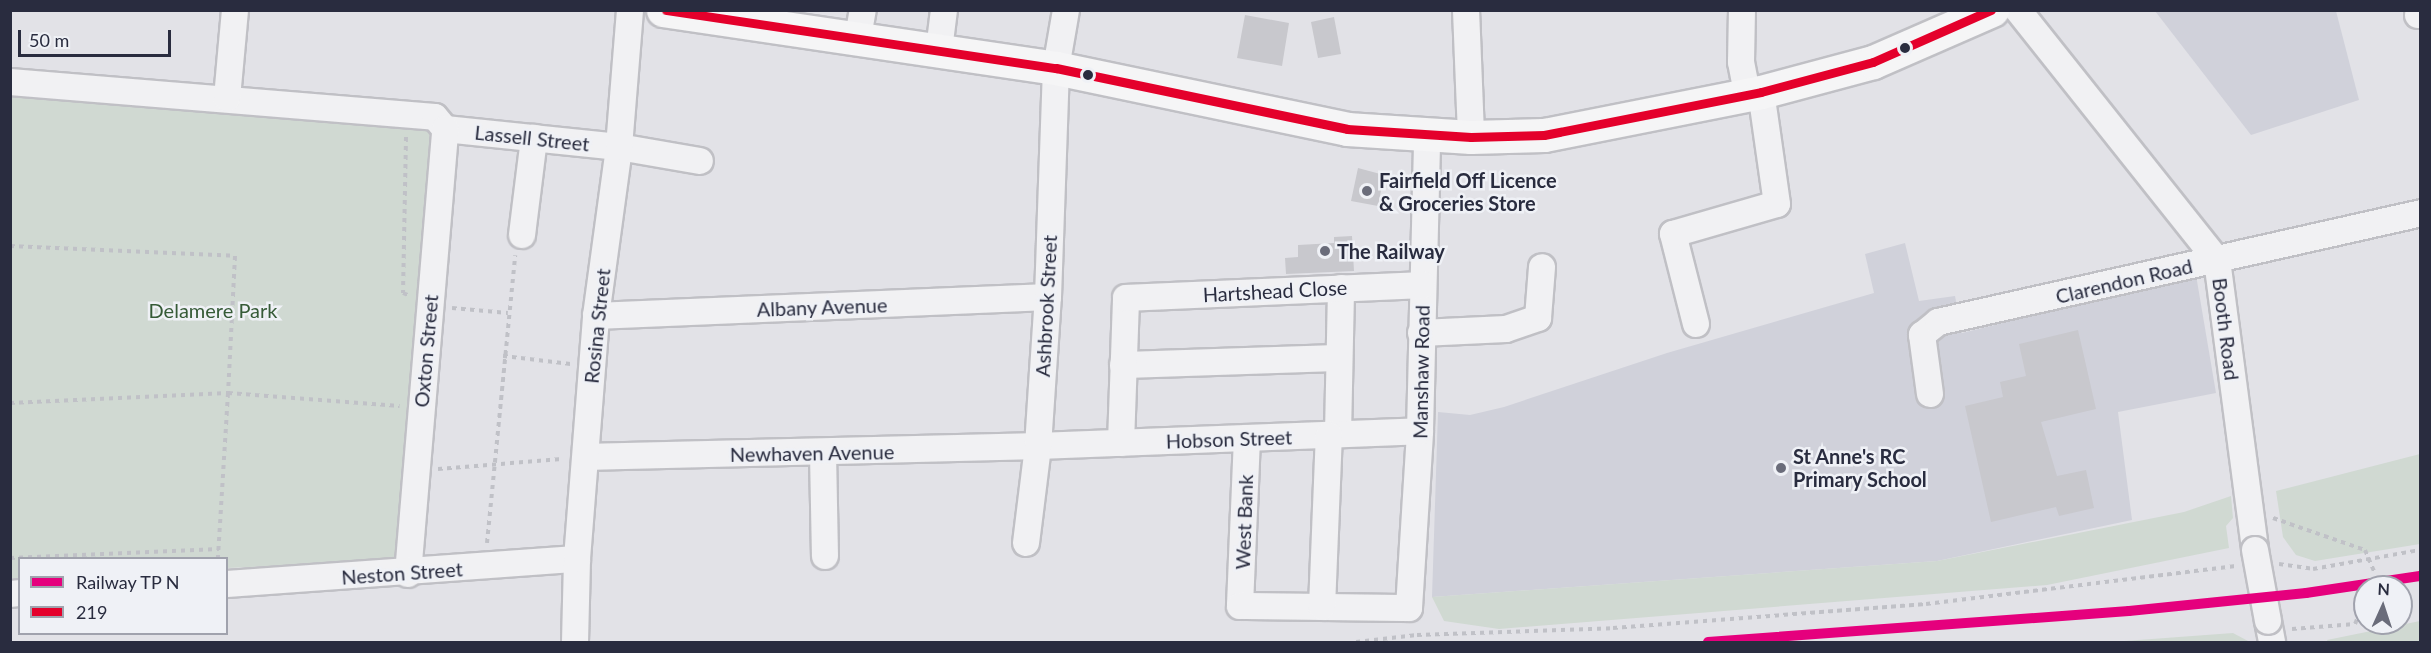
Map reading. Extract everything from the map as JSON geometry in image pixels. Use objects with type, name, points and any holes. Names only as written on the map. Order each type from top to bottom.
[{"type":"highway","points":[[663,10],[861,24],[939,50],[1056,68],[1347,129],[1471,137],[1544,135],[1754,93],[1874,62],[1992,10]]},
{"type":"street","points":[[227,98],[235,10]]},
{"type":"street","name":"Rosina Street","points":[[574,642],[577,559],[596,316],[619,147],[630,10]]},
{"type":"street","points":[[939,50],[944,10]]},
{"type":"street","name":"Ashbrook Street","points":[[1026,543],[1038,446],[1048,297],[1056,68],[1066,10]]},
{"type":"street","points":[[1466,10],[1471,137]]},
{"type":"street","points":[[1696,324],[1672,234],[1777,204],[1754,93],[1741,62],[1742,10]]},
{"type":"street","name":"Booth Road","points":[[2018,10],[2217,260],[2257,560],[2270,632]]},
{"type":"street","points":[[10,82],[227,98],[435,117],[446,129]]},
{"type":"street","name":"Lassell Street","points":[[446,129],[619,147],[700,161]]},
{"type":"street","name":"Oxton Street","points":[[408,574],[446,129]]},
{"type":"street","name":"Manshaw Road","points":[[1322,607],[1409,608],[1420,431],[1428,136]]},
{"type":"street","points":[[522,235],[534,138]]},
{"type":"street","name":"Clarendon Road","points":[[1930,394],[1922,335],[1938,322],[2421,213]]},
{"type":"street","points":[[1421,333],[1506,329],[1538,318],[1542,267]]},
{"type":"street","name":"Hartshead Close","points":[[1124,365],[1126,298],[1423,285]]},
{"type":"street","points":[[1322,607],[1347,434],[1338,358],[1341,288]]},
{"type":"street","name":"Albany Avenue","points":[[596,316],[1048,297]]},
{"type":"street","points":[[1121,443],[1124,365],[1338,358]]},
{"type":"street","name":"Hobson Street","points":[[1038,446],[1420,431]]},
{"type":"street","name":"West Bank","points":[[1247,438],[1240,606],[1322,607]]},
{"type":"street","name":"Newhaven Avenue","points":[[586,457],[1038,446]]},
{"type":"street","points":[[823,453],[825,556]]},
{"type":"street","name":"Neston Street","points":[[228,584],[408,574],[577,559]]},
{"type":"path","points":[[403,260],[407,126]]},
{"type":"path","points":[[485,568],[507,314],[516,247],[522,235]]},
{"type":"path","points":[[10,246],[235,256],[218,557]]},
{"type":"path","points":[[430,305],[507,314]]},
{"type":"path","points":[[503,356],[592,366]]},
{"type":"path","points":[[10,403],[228,393],[422,407]]},
{"type":"path","points":[[416,470],[586,457]]},
{"type":"path","points":[[2273,518],[2365,550],[2375,573]]},
{"type":"path","points":[[33,557],[219,549]]},
{"type":"path","points":[[1356,642],[1926,604],[2257,560],[2313,569],[2421,550]]},
{"type":"path","points":[[2317,625],[2353,624]]},
{"type":"shaded area","points":[[2155,11],[2336,11],[2359,100],[2251,135]]},
{"type":"shaded area","name":"St Anne's RC Primary School","points":[[1905,243],[1919,301],[1955,296],[1962,333],[2196,275],[2216,393],[2118,412],[2132,520],[1937,561],[1432,597],[1438,412],[1470,415],[1504,407],[1667,353],[1874,293],[1865,254]]},
{"type":"green space","name":"Delamere Park","points":[[10,87],[431,120],[397,560],[228,568],[228,557],[18,557],[18,578],[11,578]]},
{"type":"green space","points":[[2420,454],[2420,544],[2315,561],[2296,555],[2283,537],[2276,491]]},
{"type":"green space","points":[[2231,496],[2233,518],[2226,526],[2229,548],[2047,585],[1499,629],[1444,621],[1432,597],[1937,561],[2184,512]]},
{"type":"green space","points":[[2420,621],[2420,642],[2328,642],[2327,640],[2353,635],[2413,635],[2413,622]]},
{"type":"green space","points":[[2233,633],[2250,642],[2111,642]]},
{"type":"building","points":[[1245,15],[1289,23],[1282,66],[1237,58]]},
{"type":"building","points":[[1334,17],[1341,54],[1318,58],[1311,22]]},
{"type":"building","name":"Fairfield Off Licence & Groceries Store","points":[[1358,168],[1384,175],[1378,206],[1351,201]]},
{"type":"building","name":"The Railway","points":[[1352,236],[1354,271],[1286,274],[1285,258],[1298,257],[1298,245],[1334,243],[1334,237]]},
{"type":"building","name":"St Anne's RC Primary School","points":[[2078,330],[2096,409],[2041,422],[2057,476],[2086,470],[2094,508],[2059,516],[2056,507],[1991,522],[1965,406],[2003,397],[2000,382],[2026,376],[2019,344]]},
{"type":"transit line","name":"219","points":[[666,10],[1056,68],[1347,129],[1471,137],[1544,135],[1761,92],[1873,62],[1991,10]]},
{"type":"transit line","points":[[1708,642],[2129,611],[2306,593],[2420,576]]},
{"type":"place","name":"Fairfield Off Licence & Groceries Store","points":[[1367,191]]},
{"type":"place","name":"The Railway","points":[[1325,251]]},
{"type":"place","name":"St Anne's RC Primary School","points":[[1781,468]]}]
